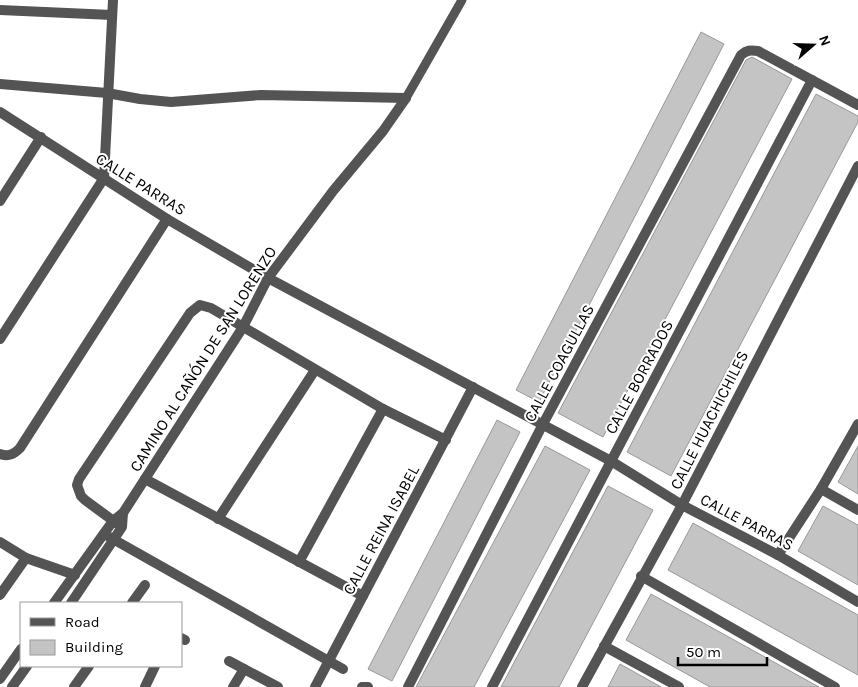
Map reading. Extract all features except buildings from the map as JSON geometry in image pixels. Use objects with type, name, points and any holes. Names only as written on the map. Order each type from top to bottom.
[{"type":"street","points":[[0,339],[104,178],[113,0]]},
{"type":"street","name":"CAMINO AL CAÑÓN DE SAN LORENZO","points":[[55,602],[113,521],[123,513],[243,328],[268,278],[406,98],[462,0]]},
{"type":"street","points":[[0,10],[112,15]]},
{"type":"street","name":"CALLE COAGULLAS","points":[[408,687],[543,424],[741,55],[745,51],[758,51],[812,80]]},
{"type":"street","points":[[812,80],[858,105]]},
{"type":"street","name":"CALLE BORRADOS","points":[[492,687],[812,80]]},
{"type":"street","points":[[0,84],[107,93],[140,100],[171,102],[261,95],[406,98]]},
{"type":"street","name":"CALLE PARRAS","points":[[0,112],[167,219],[268,278],[612,461],[682,505],[778,555],[858,602]]},
{"type":"street","points":[[0,201],[41,138]]},
{"type":"street","name":"CALLE HUACHICHILES","points":[[582,687],[641,576],[682,505],[858,166]]},
{"type":"street","points":[[0,454],[10,456],[20,448],[167,219]]},
{"type":"street","points":[[122,527],[81,496],[77,485],[79,479],[185,320],[200,305],[206,306],[383,409],[446,440]]},
{"type":"street","points":[[218,519],[315,370]]},
{"type":"street","name":"CALLE REINA ISABEL","points":[[315,687],[473,387]]},
{"type":"street","points":[[299,562],[383,409]]},
{"type":"street","points":[[778,555],[821,489],[858,424]]},
{"type":"street","points":[[145,479],[363,596]]},
{"type":"street","points":[[821,489],[858,510]]},
{"type":"street","name":"CAMINO AL CAÑÓN DE SAN LORENZO","points":[[72,602],[122,527],[123,513]]},
{"type":"street","points":[[104,534],[343,669]]},
{"type":"street","points":[[0,542],[26,558],[75,575]]},
{"type":"street","points":[[0,595],[26,558]]},
{"type":"street","points":[[641,576],[835,687]]},
{"type":"street","points":[[133,602],[145,584]]},
{"type":"street","points":[[604,646],[679,687]]},
{"type":"street","points":[[0,679],[20,650]]},
{"type":"street","points":[[230,661],[278,687]]},
{"type":"street","points":[[12,687],[26,667]]},
{"type":"street","points":[[74,687],[88,667]]},
{"type":"street","points":[[145,687],[155,667]]},
{"type":"street","points":[[233,687],[244,669]]},
{"type":"street","points":[[362,687],[368,687]]}]
